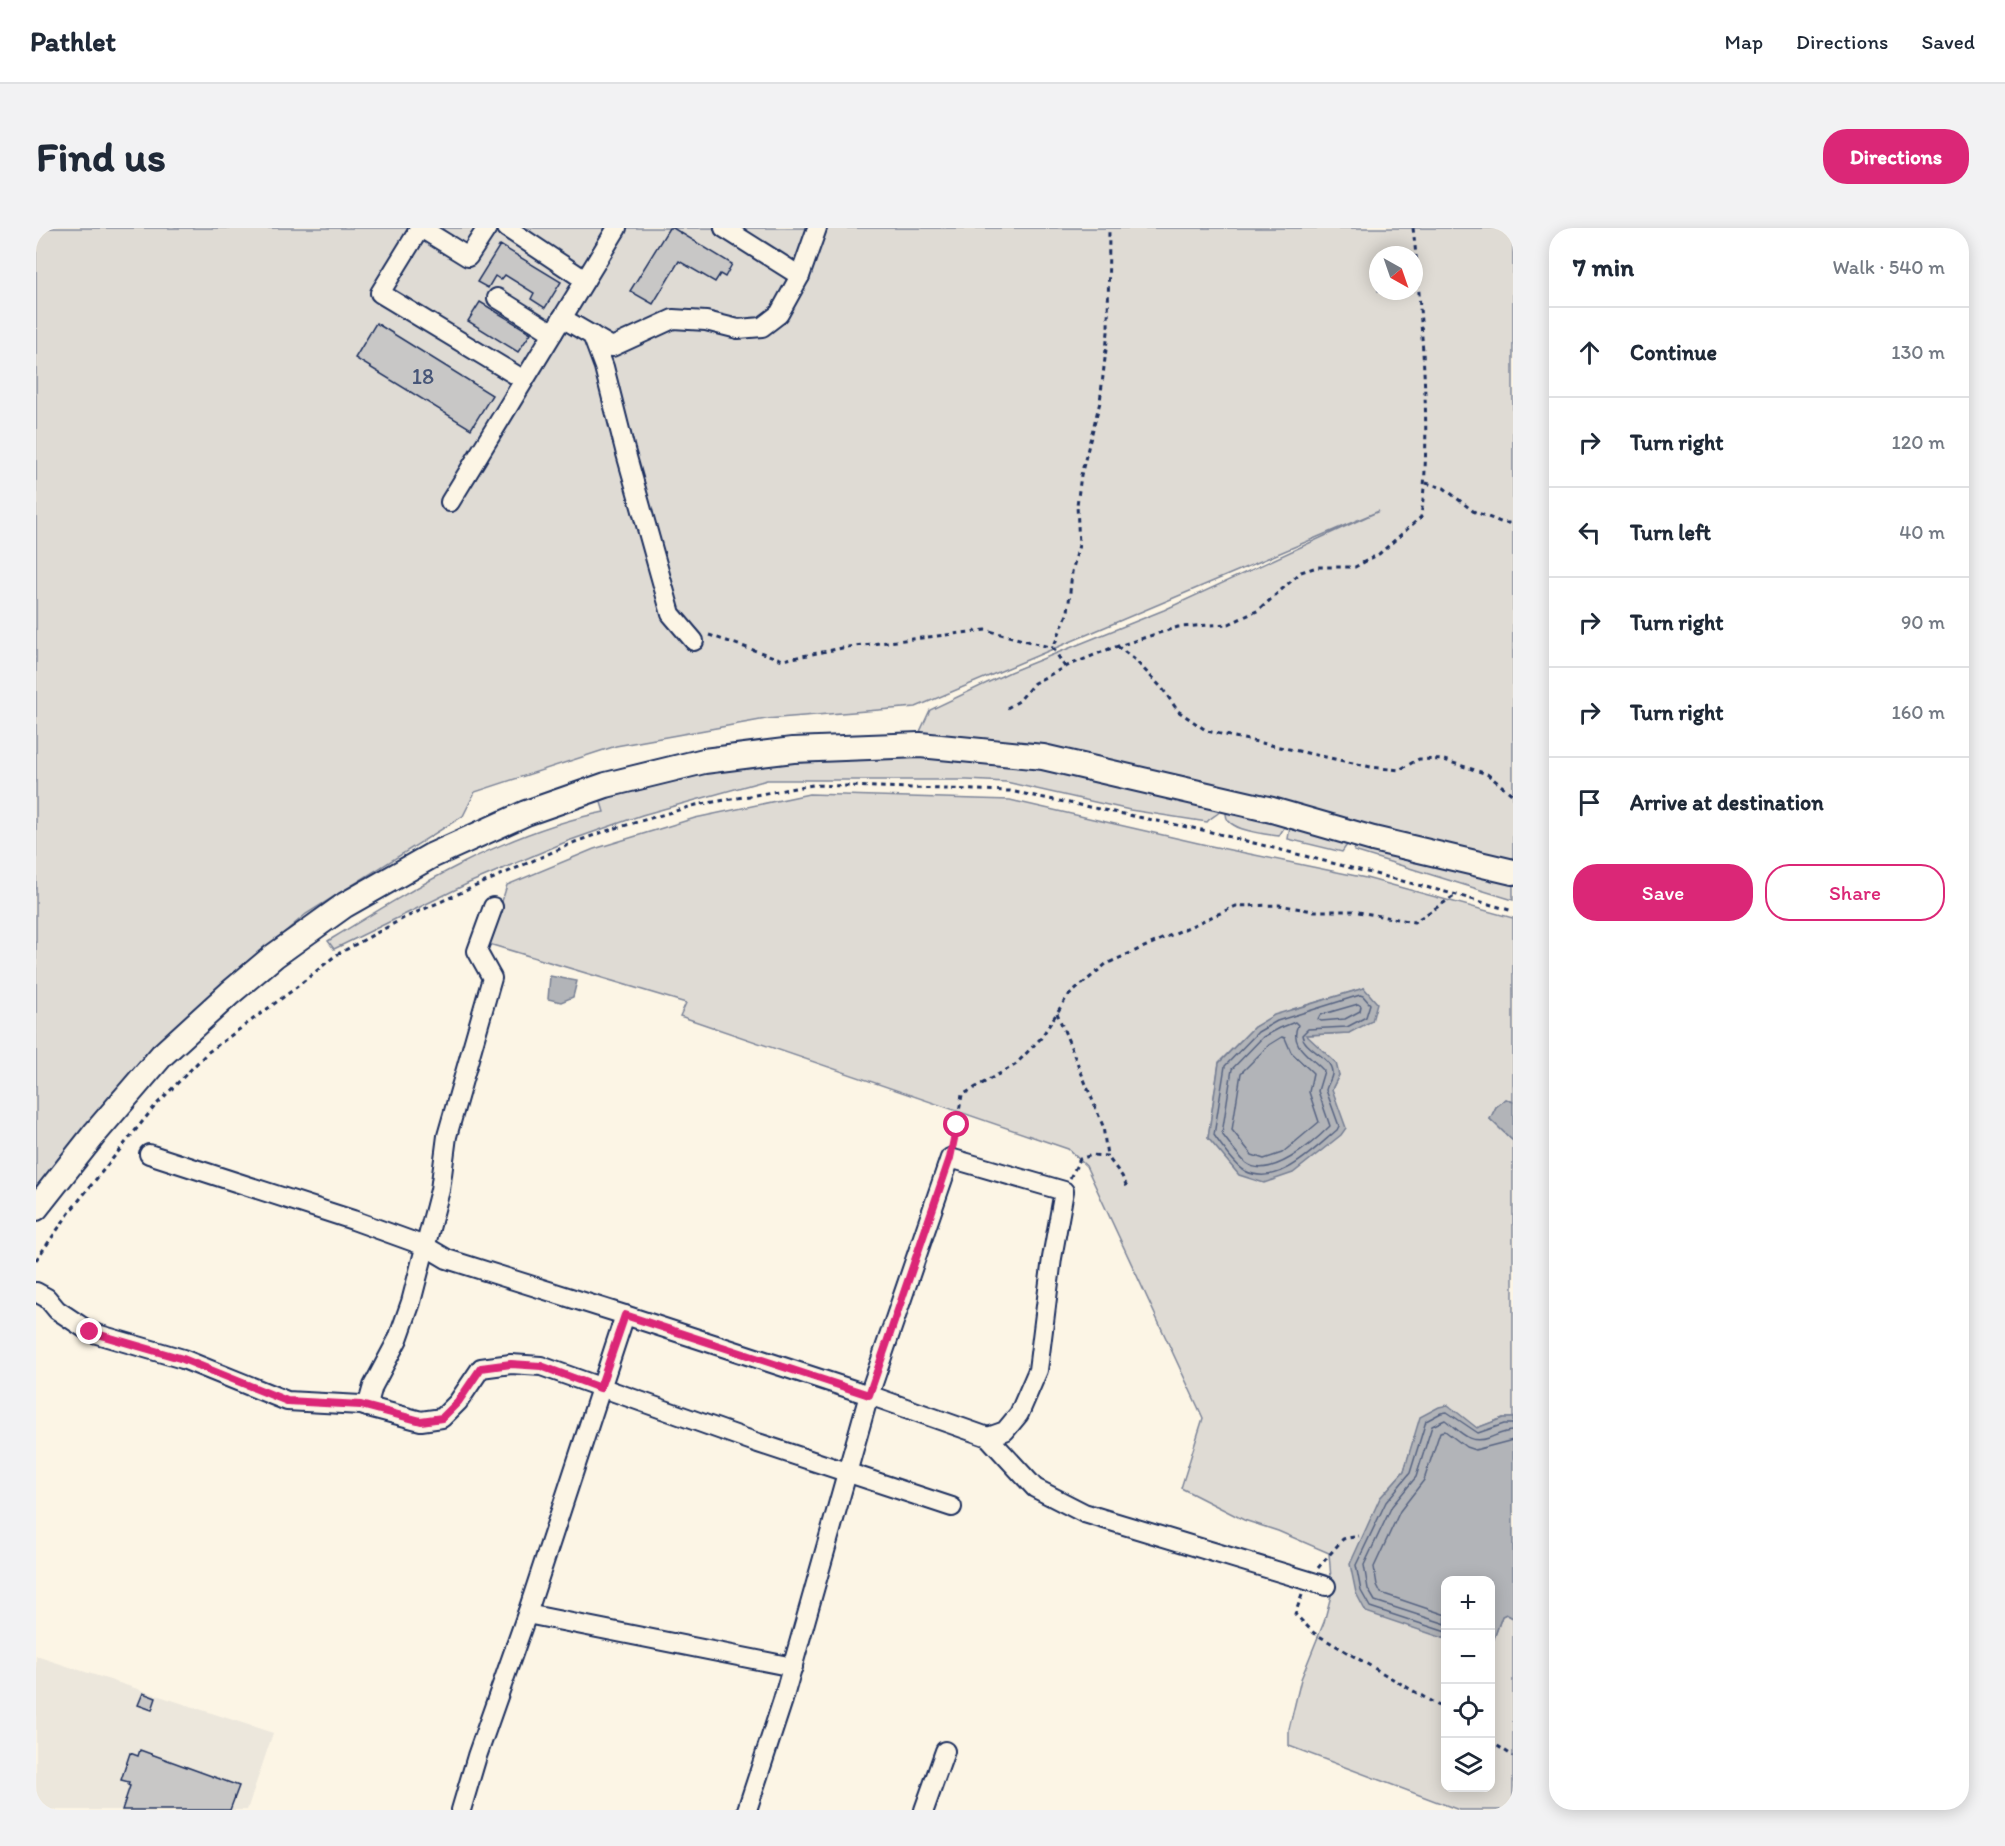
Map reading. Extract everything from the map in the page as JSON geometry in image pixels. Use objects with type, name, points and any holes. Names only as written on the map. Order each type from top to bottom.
[{"type":"main road","points":[[36,1208],[96,1131],[162,1055],[274,956],[345,905],[431,856],[526,813],[606,785],[704,761],[793,750],[920,745],[1043,757],[1272,810],[1384,842],[1513,872]]},
{"type":"lane","points":[[487,228],[468,257],[420,228],[380,293],[524,380]]},
{"type":"lane","points":[[507,228],[585,280]]},
{"type":"lane","points":[[450,502],[617,228]]},
{"type":"lane","points":[[724,228],[800,276]]},
{"type":"lane","points":[[497,298],[557,325],[592,335],[612,347],[673,319],[706,321],[738,329],[762,327],[779,314],[800,276],[817,228]]},
{"type":"lane","points":[[592,335],[604,367],[671,614],[692,639]]},
{"type":"lane","points":[[367,1407],[373,1386],[398,1340],[411,1302],[440,1190],[447,1136],[492,978],[477,951],[493,907]]},
{"type":"lane","points":[[149,1154],[425,1246],[447,1259],[869,1395],[988,1437],[1035,1488],[1084,1514],[1318,1583]]},
{"type":"lane","points":[[747,1810],[793,1667],[869,1395],[950,1158],[1064,1191],[1052,1258],[1038,1370],[1019,1414],[1005,1431],[988,1437]]},
{"type":"lane","points":[[36,1292],[48,1298],[57,1310],[90,1332],[183,1359],[287,1401],[367,1407],[421,1421],[442,1418],[458,1402],[481,1368],[511,1364],[541,1366],[758,1443],[952,1507]]},
{"type":"lane","points":[[461,1810],[625,1315]]},
{"type":"lane","points":[[527,1614],[793,1667]]},
{"type":"lane","points":[[924,1810],[945,1751]]},
{"type":"path","points":[[1053,648],[1068,612],[1072,572],[1079,545],[1077,505],[1081,475],[1100,402],[1108,332],[1109,228]]},
{"type":"path","points":[[1007,708],[1019,701],[1034,683],[1065,667],[1117,646],[1178,627],[1229,624],[1259,610],[1301,572],[1317,567],[1355,567],[1378,554],[1421,517],[1426,483],[1425,392],[1418,270],[1413,228]]},
{"type":"path","points":[[1426,483],[1444,488],[1473,511],[1503,523],[1513,523]]},
{"type":"path","points":[[692,639],[709,635],[783,660],[847,647],[986,630],[1053,648],[1065,667]]},
{"type":"path","points":[[1117,646],[1134,659],[1162,688],[1178,711],[1208,731],[1371,767],[1399,770],[1419,759],[1444,760],[1487,774],[1513,795]]},
{"type":"path","points":[[36,1260],[129,1137],[155,1106],[207,1053],[293,990],[336,955],[404,918],[575,842],[696,805],[813,785],[1010,791],[1207,831],[1513,911]]},
{"type":"path","points":[[950,1158],[962,1095],[1015,1065],[1041,1038],[1067,997],[1106,964],[1236,906],[1279,905],[1312,911],[1353,911],[1414,921],[1457,895]]},
{"type":"path","points":[[1056,1013],[1103,1126],[1107,1156],[1122,1176],[1128,1189]]},
{"type":"path","points":[[1064,1191],[1080,1159],[1092,1155],[1107,1156]]},
{"type":"path","points":[[1359,1536],[1343,1539],[1317,1569],[1318,1583],[1301,1597],[1295,1614],[1314,1633],[1441,1707]]},
{"type":"path","points":[[1495,1744],[1513,1756]]},
{"type":"shaded area","points":[[36,228],[1513,228],[1513,862],[1183,776],[1089,757],[918,736],[930,710],[1010,672],[1164,610],[1379,511],[916,707],[766,719],[616,746],[475,792],[463,816],[306,914],[184,1018],[126,1080],[36,1191]]},
{"type":"shaded area","points":[[859,754],[956,757],[1017,763],[1123,780],[1474,874],[1513,882],[1513,900],[1354,851],[1356,844],[1349,842],[1342,852],[1288,839],[1290,827],[1285,826],[1279,836],[1245,830],[1230,822],[1226,817],[1227,810],[1222,808],[1207,822],[1130,810],[1006,782],[767,780],[642,815],[568,841],[469,883],[334,949],[328,941],[427,882],[495,848],[567,821],[604,812],[599,796],[702,771],[758,762]]},
{"type":"shaded area","points":[[809,794],[1010,800],[1211,846],[1366,878],[1513,918],[1513,1102],[1506,1099],[1496,1107],[1490,1119],[1513,1141],[1513,1418],[1503,1418],[1477,1428],[1421,1417],[1404,1471],[1380,1498],[1441,1634],[1441,1792],[1495,1792],[1495,1635],[1502,1616],[1506,1614],[1513,1618],[1513,1810],[1459,1810],[1289,1746],[1289,1729],[1301,1679],[1324,1622],[1332,1592],[1329,1553],[1278,1531],[1244,1520],[1181,1488],[1203,1418],[1086,1166],[1068,1149],[680,1016],[686,1003],[489,944],[507,885],[594,849],[695,818]],"holes":[[[1364,988],[1349,1033],[1306,1035],[1339,1075],[1332,1089],[1240,1175],[1208,1138],[1219,1062],[1254,1027],[1293,1009]]]},
{"type":"shaded area","points":[[36,1656],[273,1733],[247,1810],[36,1810]]},
{"type":"water","points":[[550,976],[577,981],[573,997],[561,1002],[548,999]]},
{"type":"water","points":[[1364,988],[1377,1003],[1372,1021],[1349,1033],[1306,1035],[1336,1063],[1339,1075],[1332,1089],[1346,1128],[1341,1135],[1293,1173],[1264,1183],[1239,1175],[1208,1138],[1219,1063],[1254,1027],[1274,1015]]},
{"type":"water","points":[[1506,1099],[1513,1102],[1513,1141],[1490,1119],[1496,1107]]},
{"type":"water","points":[[1448,1405],[1477,1428],[1503,1418],[1513,1418],[1513,1618],[1506,1614],[1502,1616],[1495,1635],[1495,1576],[1441,1576],[1441,1637],[1366,1612],[1356,1593],[1350,1564],[1380,1498],[1404,1471],[1420,1417]]},
{"type":"building","points":[[669,228],[673,228],[732,264],[725,277],[720,274],[715,282],[679,261],[653,304],[630,291]]},
{"type":"building","points":[[500,245],[561,282],[545,308],[531,299],[534,293],[505,275],[501,280],[495,276],[488,288],[477,282]]},
{"type":"building","points":[[480,302],[531,333],[518,352],[468,321]]},
{"type":"building","points":[[376,323],[492,395],[471,429],[355,358]]},
{"type":"building","points":[[143,1693],[156,1698],[152,1710],[138,1705]]},
{"type":"building","points":[[140,1750],[239,1786],[230,1810],[122,1810],[130,1786],[129,1782],[121,1780],[130,1753],[138,1756]]},
{"type":"route","points":[[90,1332],[183,1359],[287,1401],[361,1405],[421,1421],[442,1418],[458,1402],[481,1368],[511,1364],[541,1366],[600,1388],[625,1315],[869,1395],[950,1158],[957,1125]]}]
